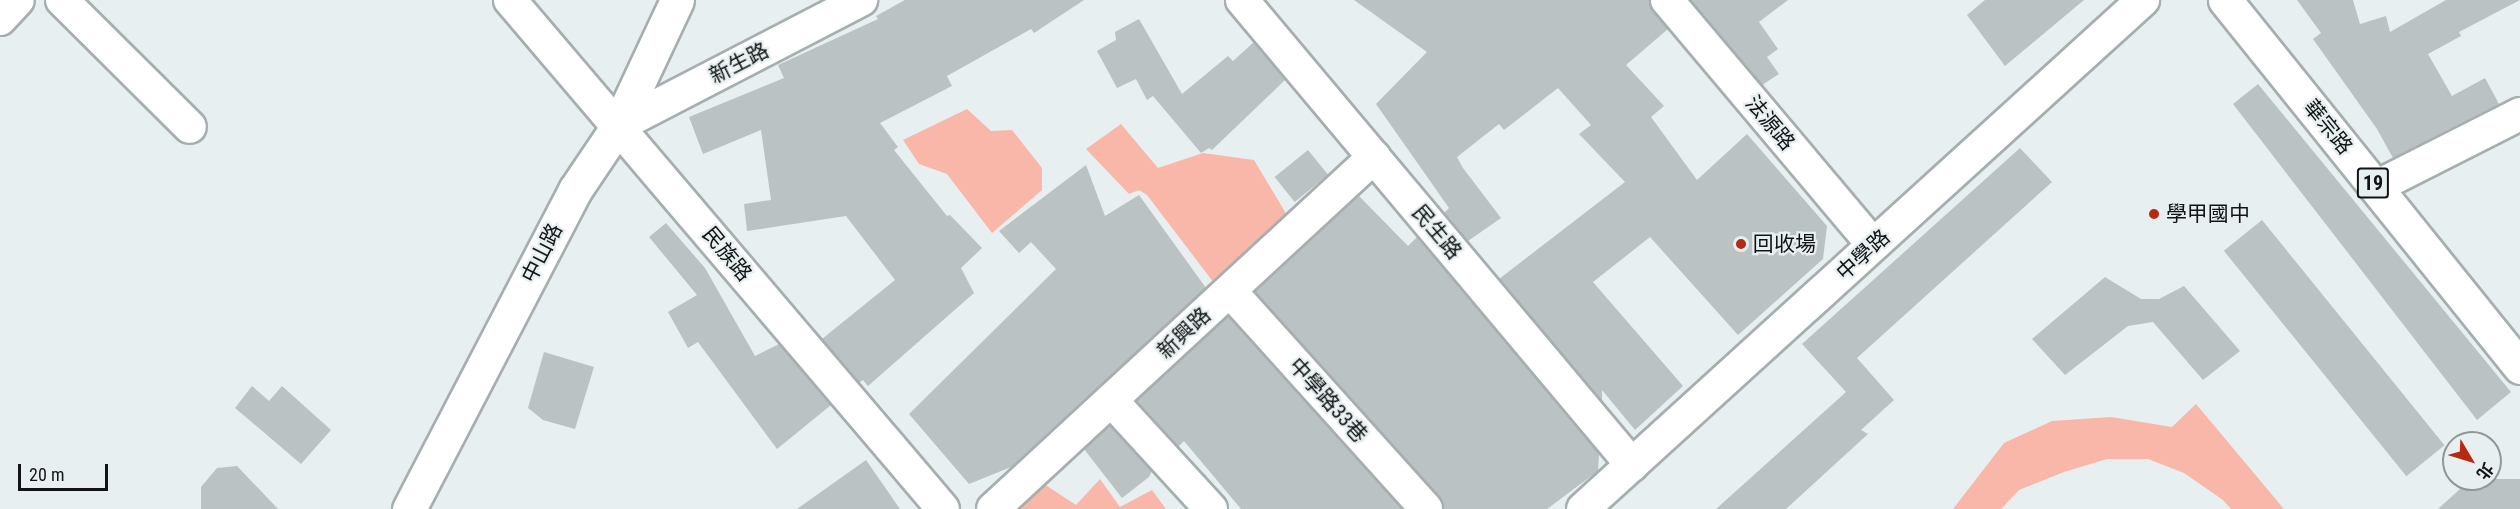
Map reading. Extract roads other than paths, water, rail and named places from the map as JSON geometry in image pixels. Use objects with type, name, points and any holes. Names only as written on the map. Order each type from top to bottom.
[{"type":"main road","name":"中山路","points":[[409,509],[575,190],[618,126],[677,0]]},
{"type":"main road","name":"華宗路","points":[[2225,0],[2520,366]]},
{"type":"street","points":[[0,20],[18,0]]},
{"type":"street","points":[[62,0],[190,127]]},
{"type":"street","name":"民族路","points":[[510,0],[943,509]]},
{"type":"street","name":"新生路","points":[[618,126],[861,0]]},
{"type":"street","name":"民生路","points":[[1242,0],[1632,465]]},
{"type":"street","name":"法源路","points":[[1667,0],[1873,245]]},
{"type":"street","name":"中學路","points":[[1583,509],[2143,0]]},
{"type":"street","points":[[2376,187],[2520,114]]},
{"type":"street","name":"新興路","points":[[993,509],[1374,157]]},
{"type":"street","name":"中學路33巷","points":[[1230,291],[1426,509]]},
{"type":"street","points":[[1111,400],[1211,509]]},
{"type":"place","name":"學甲國中","points":[[2154,214]]},
{"type":"place","name":"回收場","points":[[1741,244]]}]
